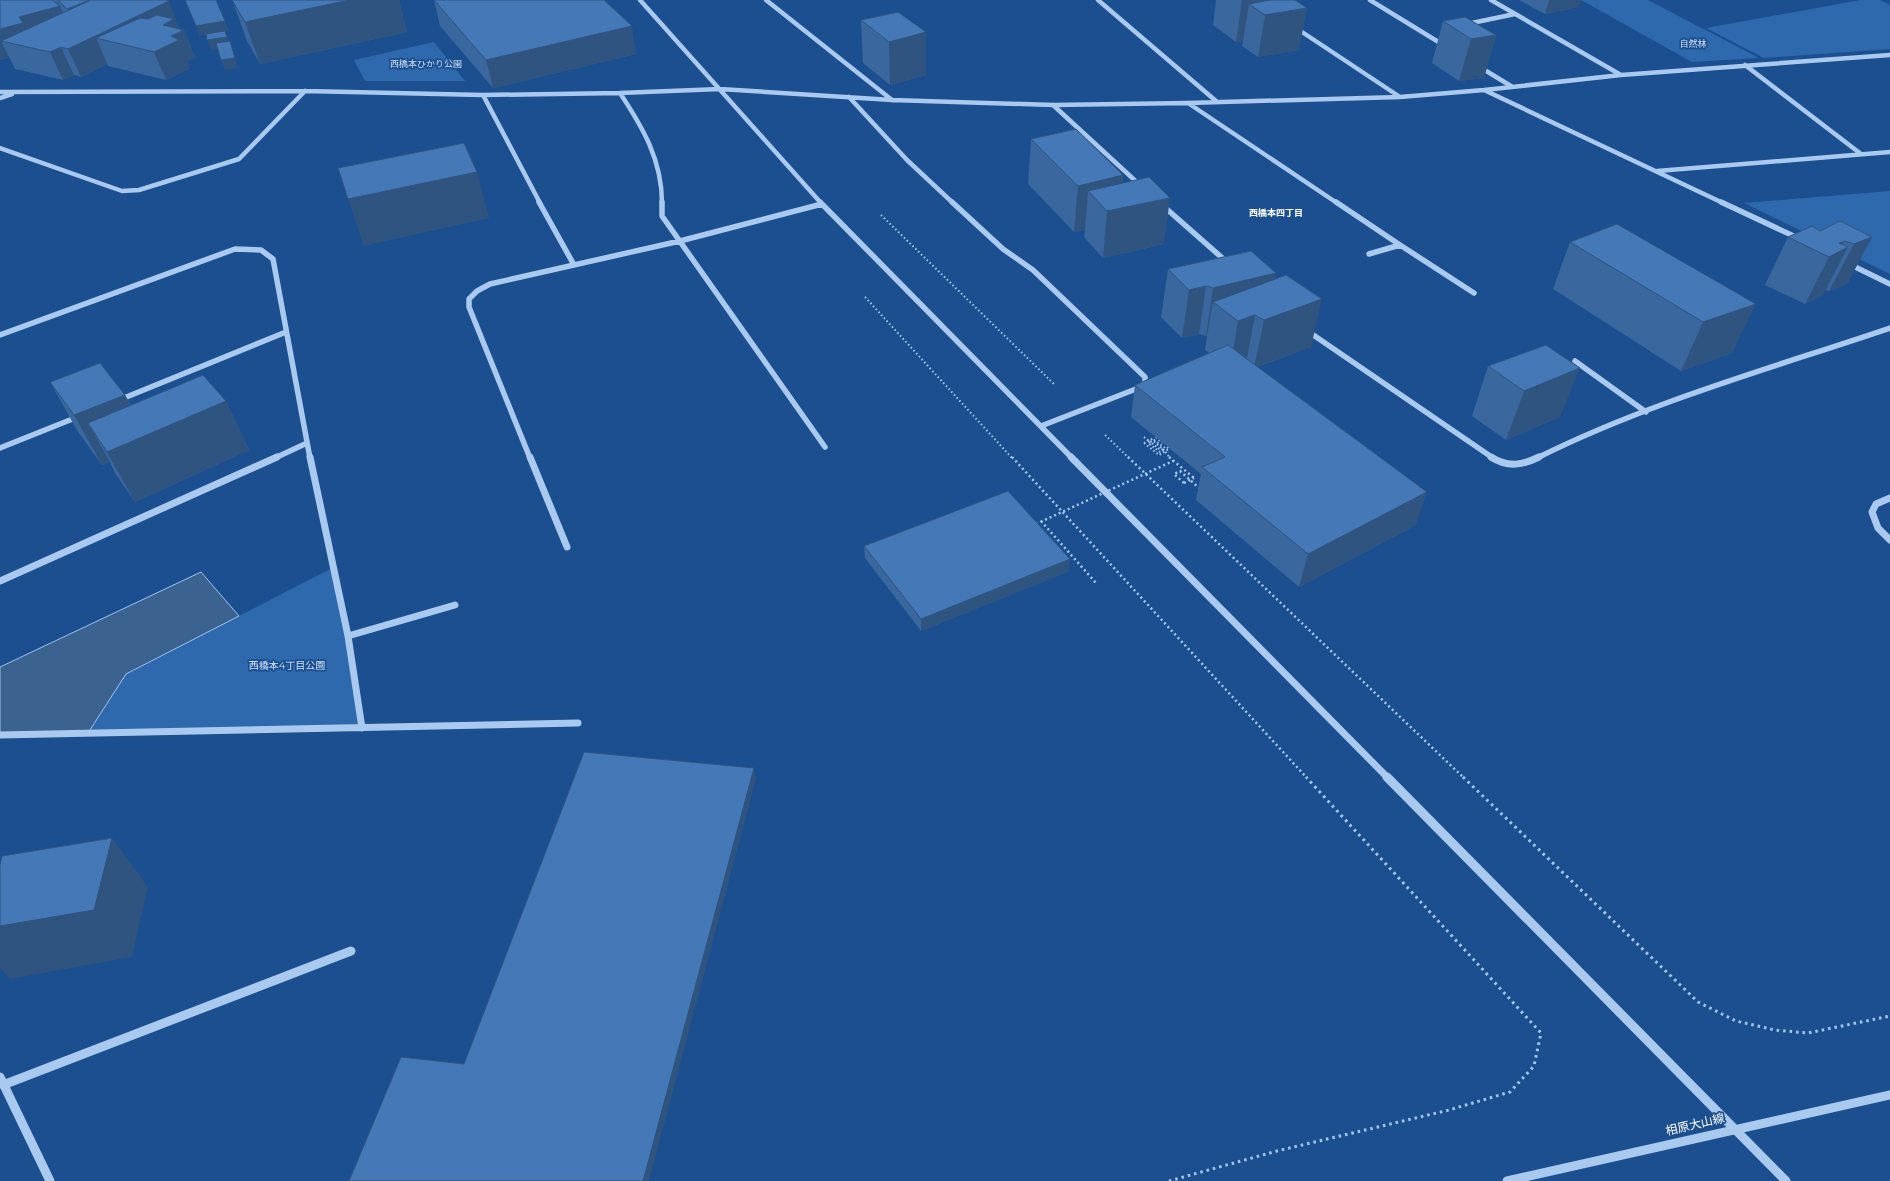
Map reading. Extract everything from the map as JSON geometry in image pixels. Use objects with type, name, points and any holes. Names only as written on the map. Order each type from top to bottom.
[{"type":"street","points":[[640,0],[822,204],[1786,1181]]},
{"type":"street","points":[[766,0],[892,100]]},
{"type":"street","points":[[1101,0],[1216,101]]},
{"type":"street","points":[[1370,0],[1450,49]]},
{"type":"street","points":[[1491,0],[1622,75]]},
{"type":"street","points":[[1467,24],[1515,14]]},
{"type":"street","points":[[1294,26],[1400,97]]},
{"type":"street","points":[[0,92],[305,91],[483,95],[620,93],[720,89],[892,100],[1053,105],[1188,103],[1216,101],[1400,97],[1484,90],[1622,75],[1890,55]]},
{"type":"street","points":[[1471,62],[1511,86]]},
{"type":"street","points":[[1746,65],[1862,154]]},
{"type":"street","points":[[1484,90],[1806,242]]},
{"type":"street","points":[[0,148],[122,191],[139,190],[239,159],[305,91]]},
{"type":"street","points":[[0,98],[16,92]]},
{"type":"street","points":[[620,93],[642,126],[655,153],[661,176],[662,216],[825,447]]},
{"type":"street","points":[[483,95],[500,130],[574,265]]},
{"type":"street","points":[[849,97],[907,160],[1003,249],[1033,270],[1146,377],[1145,382],[1141,387],[1041,426]]},
{"type":"street","points":[[1188,103],[1474,293]]},
{"type":"street","points":[[1053,105],[1148,192]]},
{"type":"street","points":[[1657,171],[1890,152]]},
{"type":"street","points":[[1153,198],[1235,270]]},
{"type":"street","points":[[567,547],[469,308],[469,298],[477,291],[490,284],[680,241],[822,204]]},
{"type":"street","points":[[1369,254],[1400,245]]},
{"type":"street","points":[[0,335],[235,249],[253,248],[267,251],[273,259],[307,443],[348,636],[362,728]]},
{"type":"street","points":[[1841,260],[1890,284]]},
{"type":"street","points":[[1300,325],[1495,459],[1513,465],[1526,463],[1583,435],[1702,391],[1890,328]]},
{"type":"street","points":[[110,404],[286,332]]},
{"type":"street","points":[[1575,361],[1646,412]]},
{"type":"street","points":[[0,448],[88,412]]},
{"type":"street","points":[[0,580],[307,443]]},
{"type":"street","points":[[1890,498],[1876,504],[1872,512],[1874,522],[1881,533],[1890,540]]},
{"type":"street","points":[[348,636],[455,605]]},
{"type":"street","points":[[0,735],[578,723]]},
{"type":"street","points":[[50,1181],[2,1081],[351,952]]},
{"type":"street","name":"相原大山線","points":[[1507,1181],[1735,1128],[1890,1095]]},
{"type":"path","points":[[879,213],[1080,411],[1698,1002],[1736,1021],[1775,1030],[1808,1033],[1890,1016]]},
{"type":"path","points":[[864,295],[1541,1033],[1534,1066],[1510,1092],[1449,1110],[1277,1151],[1169,1181]]},
{"type":"path","points":[[1144,437],[1150,441],[1155,446],[1161,450],[1165,448],[1154,440],[1148,443],[1160,452],[1164,450]]},
{"type":"path","points":[[1156,437],[1170,449],[1159,455],[1144,442],[1151,439],[1164,450],[1173,461],[1194,478],[1189,480],[1184,483],[1174,474],[1180,471],[1185,476],[1190,480],[1199,488]]},
{"type":"path","points":[[1030,527],[1173,461]]},
{"type":"path","points":[[1041,521],[1096,583]]},
{"type":"green space","name":"自然林","points":[[1581,0],[1648,0],[1759,58],[1692,62]]},
{"type":"green space","points":[[1860,0],[1880,0],[1890,5],[1890,49],[1764,58],[1706,28]]},
{"type":"green space","name":"西橋本ひかり公園","points":[[434,42],[465,81],[365,81],[354,60]]},
{"type":"green space","points":[[1890,191],[1890,274],[1744,203]]},
{"type":"green space","name":"西橋本4丁目公園","points":[[334,567],[362,728],[88,733],[126,674]]},
{"type":"shaded area","points":[[201,572],[239,616],[126,674],[88,733],[0,735],[0,667]]},
{"type":"building","points":[[0,0],[52,0],[60,6],[19,17],[23,23],[0,29]]},
{"type":"building","points":[[58,0],[90,0],[67,9]]},
{"type":"building","points":[[91,0],[169,1],[68,49],[61,47],[50,52],[1,41]]},
{"type":"building","points":[[185,0],[216,0],[225,21],[196,26]]},
{"type":"building","points":[[232,0],[350,0],[245,22]]},
{"type":"building","points":[[434,0],[604,0],[632,26],[486,60]]},
{"type":"building","points":[[1270,0],[1295,0],[1307,8],[1265,15],[1249,4]]},
{"type":"building","points":[[898,12],[926,32],[889,42],[861,20]]},
{"type":"building","points":[[157,15],[174,19],[163,25],[184,30],[171,36],[179,40],[154,52],[96,38],[140,18],[148,19]]},
{"type":"building","points":[[1465,17],[1496,35],[1471,39],[1443,21]]},
{"type":"building","points":[[225,31],[227,37],[207,40],[206,34]]},
{"type":"building","points":[[230,41],[235,58],[221,60],[216,43]]},
{"type":"building","points":[[1076,129],[1123,175],[1078,186],[1031,139]]},
{"type":"building","points":[[464,143],[477,172],[348,199],[338,168]]},
{"type":"building","points":[[1149,177],[1170,198],[1107,211],[1088,191]]},
{"type":"building","points":[[1840,221],[1872,237],[1854,244],[1845,241],[1839,243],[1848,247],[1829,257],[1788,237],[1812,226],[1820,231]]},
{"type":"building","points":[[1617,224],[1756,304],[1703,322],[1570,242]]},
{"type":"building","points":[[1251,251],[1276,273],[1213,288],[1206,286],[1189,290],[1168,269]]},
{"type":"building","points":[[1286,275],[1322,299],[1264,320],[1255,315],[1238,321],[1213,302]]},
{"type":"building","points":[[1228,345],[1427,492],[1308,554],[1202,467],[1225,457],[1135,385]]},
{"type":"building","points":[[1546,345],[1580,368],[1524,391],[1488,366]]},
{"type":"building","points":[[100,363],[125,395],[74,415],[50,382]]},
{"type":"building","points":[[203,375],[226,401],[107,452],[88,423]]},
{"type":"building","points":[[1008,491],[1070,559],[921,619],[864,546]]},
{"type":"building","points":[[584,752],[754,768],[643,1181],[349,1181],[401,1057],[464,1064]]},
{"type":"building","points":[[112,838],[94,910],[0,926],[0,865],[2,856]]},
{"type":"district","name":"西橋本四丁目","points":[[1276,212]]}]
